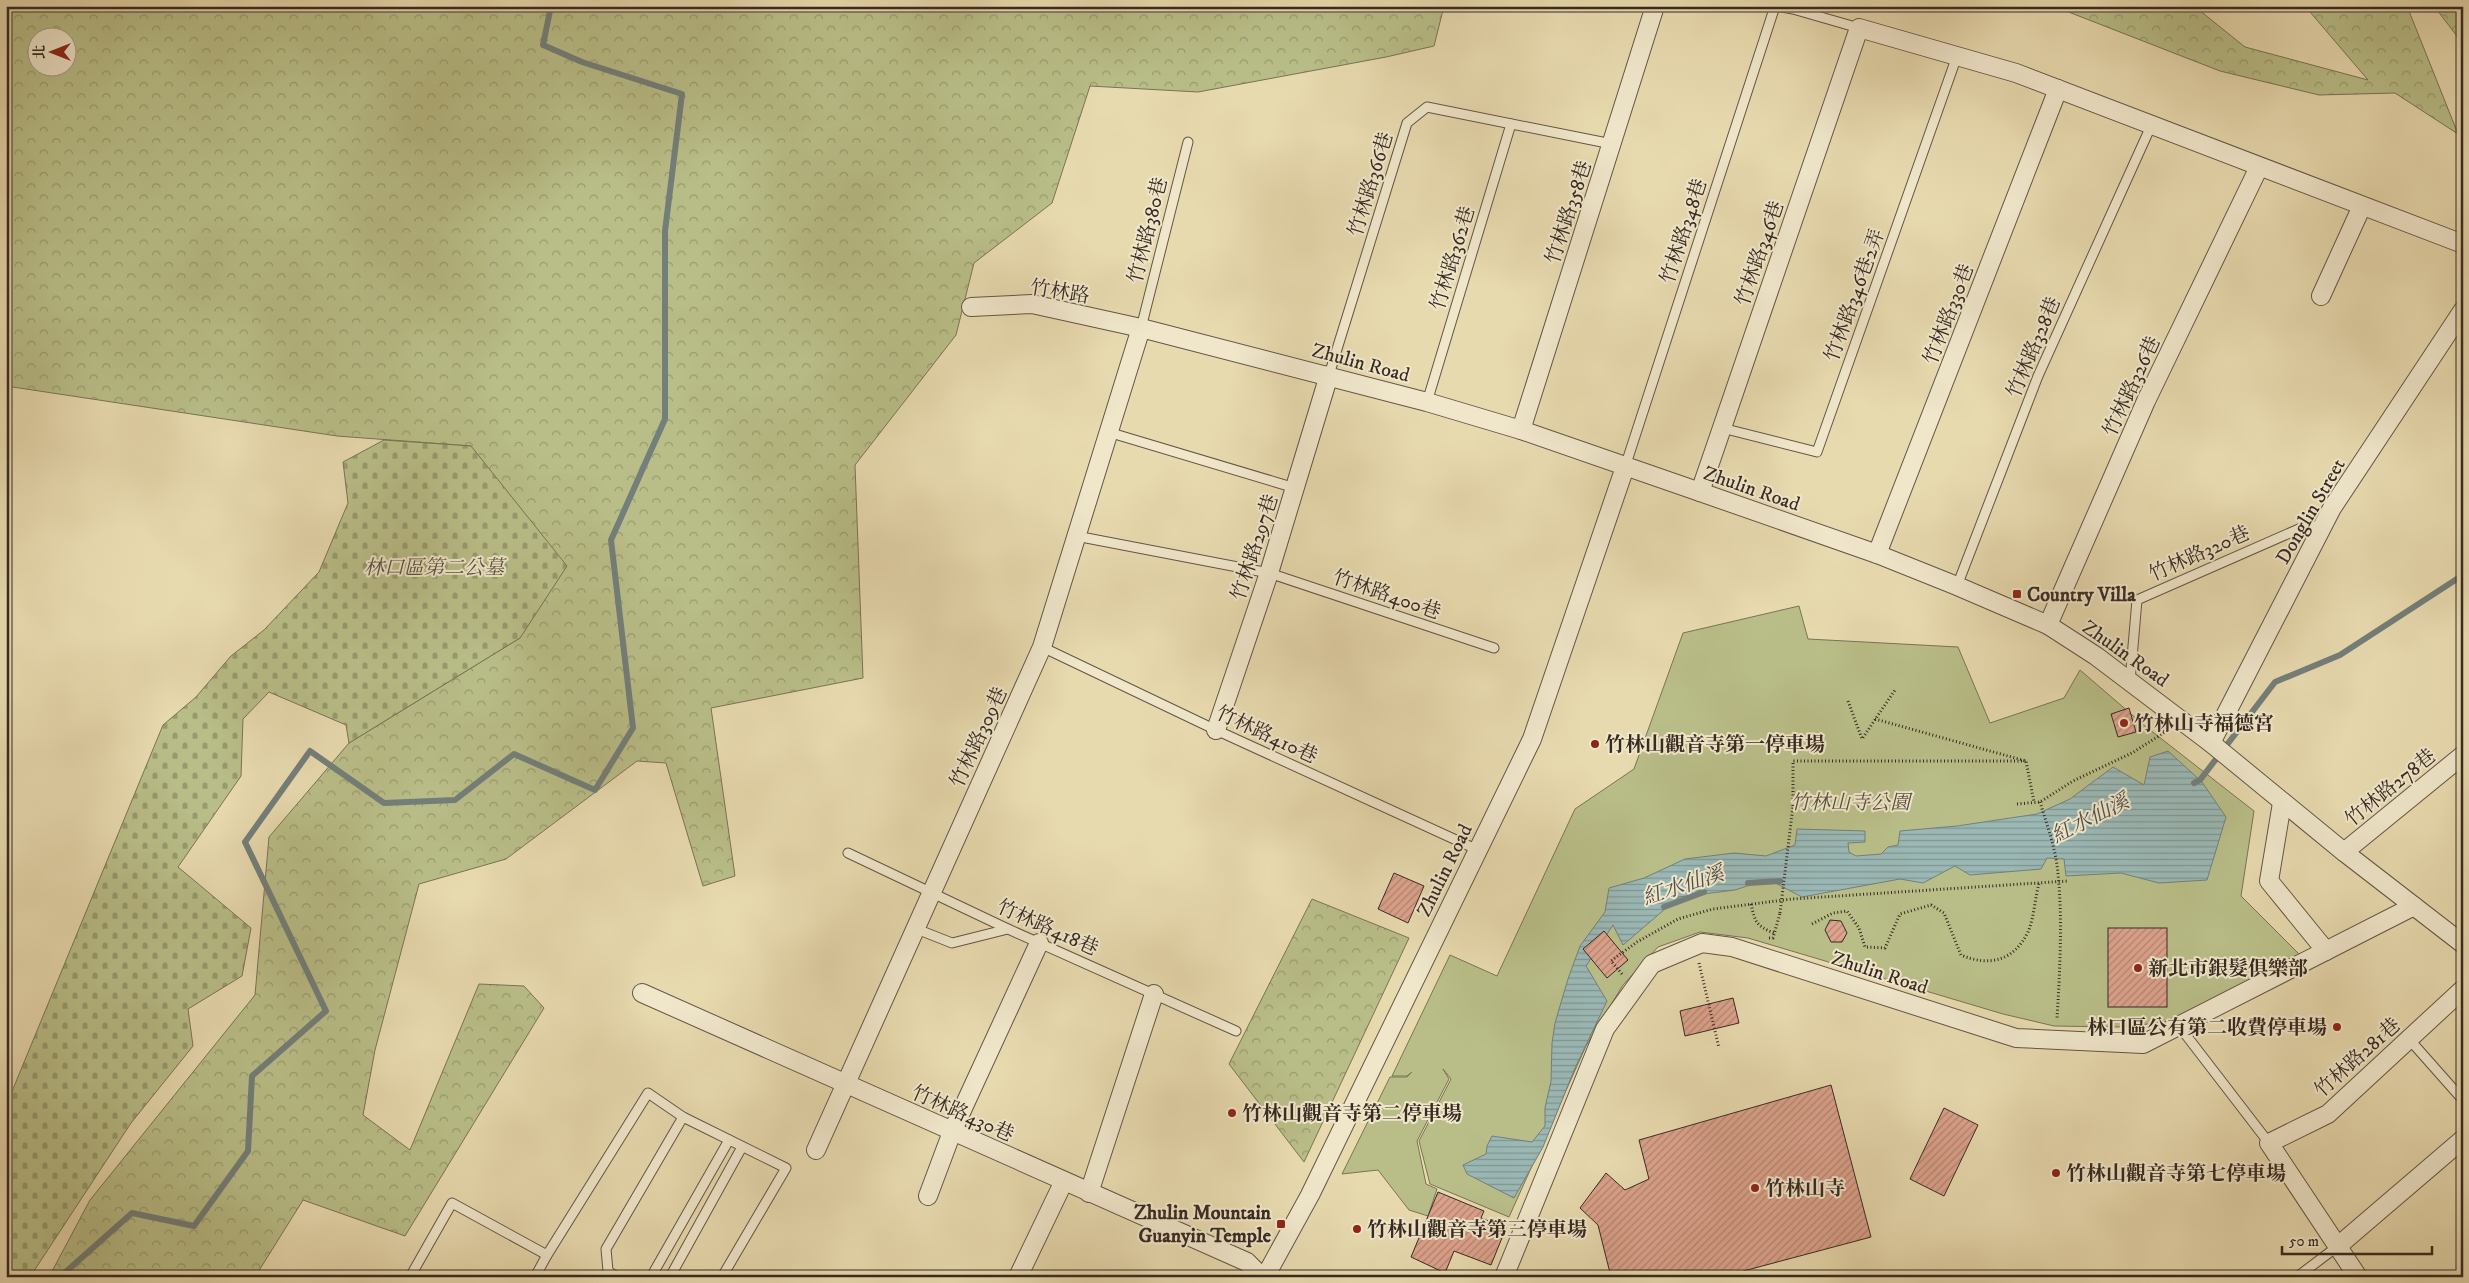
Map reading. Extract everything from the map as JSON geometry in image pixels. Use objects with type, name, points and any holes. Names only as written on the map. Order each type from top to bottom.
[{"type":"street","name":"竹林路358巷","points":[[1521,430],[1655,6]]},
{"type":"street","points":[[1859,28],[2016,73],[2463,244]]},
{"type":"street","name":"竹林路346巷","points":[[1700,492],[1859,28]]},
{"type":"street","name":"竹林路330巷","points":[[1877,554],[2058,90]]},
{"type":"street","name":"竹林路326巷","points":[[2048,625],[2146,401],[2259,167]]},
{"type":"street","points":[[2321,296],[2362,206]]},
{"type":"street","name":"竹林路","points":[[971,307],[1032,304],[1141,328]]},
{"type":"street","name":"Donglin Street","points":[[2211,743],[2332,508],[2463,310]]},
{"type":"street","name":"Zhulin Road","points":[[1141,328],[1329,375],[1521,430],[1877,554],[2048,625],[2096,656],[2211,743],[2282,803],[2463,944]]},
{"type":"street","name":"竹林路309巷","points":[[816,1150],[930,892],[1042,647],[1141,328]]},
{"type":"street","name":"竹林路297巷","points":[[1216,730],[1269,572],[1329,375]]},
{"type":"street","name":"Zhulin Road","points":[[1264,1277],[1310,1195],[1532,739],[1624,467]]},
{"type":"street","name":"竹林路278巷","points":[[2344,852],[2463,756]]},
{"type":"street","points":[[2282,803],[2269,881],[2326,951]]},
{"type":"street","name":"Zhulin Road","points":[[1504,1277],[1604,1029],[1652,964],[1702,944],[1732,947],[2016,1038],[2143,1044],[2414,906]]},
{"type":"street","points":[[928,1196],[952,1132],[1040,943]]},
{"type":"street","name":"竹林路281巷","points":[[2269,1143],[2328,1114],[2463,989]]},
{"type":"street","name":"竹林路430巷","points":[[642,993],[845,1085],[1247,1262],[1264,1277]]},
{"type":"street","points":[[1089,1193],[1154,994]]},
{"type":"street","points":[[2338,1246],[2463,1139]]},
{"type":"street","points":[[2269,1143],[2358,1277]]},
{"type":"street","points":[[1018,1277],[1064,1181]]},
{"type":"lane","points":[[1775,6],[1793,9],[1859,28]]},
{"type":"lane","name":"竹林路348巷","points":[[1624,467],[1775,6]]},
{"type":"lane","name":"竹林路346巷2弄","points":[[1722,428],[1817,452],[1957,56]]},
{"type":"lane","name":"竹林路366巷","points":[[1329,375],[1407,123],[1426,107],[1612,144]]},
{"type":"lane","name":"竹林路362巷","points":[[1427,402],[1511,124]]},
{"type":"lane","name":"竹林路328巷","points":[[1957,586],[2038,376],[2151,126]]},
{"type":"lane","name":"竹林路380巷","points":[[1141,328],[1188,142]]},
{"type":"lane","points":[[1108,432],[1295,488]]},
{"type":"lane","name":"竹林路320巷","points":[[2130,681],[2137,600],[2301,528],[2324,525]]},
{"type":"lane","name":"竹林路400巷","points":[[1076,536],[1269,572],[1494,648]]},
{"type":"lane","name":"竹林路410巷","points":[[1042,647],[1216,730],[1478,850]]},
{"type":"lane","name":"竹林路418巷","points":[[848,853],[1008,929],[1236,1031]]},
{"type":"lane","points":[[914,928],[952,943],[1008,929]]},
{"type":"lane","points":[[2179,1026],[2269,1143]]},
{"type":"lane","points":[[2408,1039],[2463,1100]]},
{"type":"lane","points":[[535,1277],[648,1093],[683,1118],[786,1168],[722,1277]]},
{"type":"lane","points":[[617,1277],[608,1271],[606,1249],[683,1118]]},
{"type":"lane","points":[[651,1277],[729,1140]]},
{"type":"lane","points":[[670,1277],[742,1146]]},
{"type":"lane","points":[[410,1277],[452,1203],[547,1255]]},
{"type":"lane","points":[[2297,1277],[2338,1246]]},
{"type":"path","points":[[1848,701],[1862,739],[1895,690]]},
{"type":"path","points":[[1875,719],[2026,761]]},
{"type":"path","points":[[2016,804],[2040,802],[2073,781],[2132,753],[2165,732],[2158,727]]},
{"type":"path","points":[[1780,914],[1793,806],[1793,761],[2026,761]]},
{"type":"path","points":[[2026,761],[2034,802]]},
{"type":"path","points":[[2040,802],[2056,863],[2058,881],[2060,980],[2058,1018]]},
{"type":"path","points":[[1626,979],[1611,961],[1638,942],[1678,919],[1713,909],[1792,899],[2068,881]]},
{"type":"path","points":[[1812,924],[1834,913],[1847,911],[1860,928],[1866,947],[1885,948],[1900,914],[1931,905],[1944,913],[1961,955],[1977,962],[1996,960],[2013,954],[2028,931],[2039,883]]},
{"type":"path","points":[[1751,904],[1755,920],[1761,928],[1774,933]]},
{"type":"path","points":[[1699,963],[1719,1048]]},
{"type":"green space","points":[[6,6],[950,6],[954,12],[956,6],[1444,6],[1434,46],[1386,57],[1198,92],[1090,86],[1052,203],[974,263],[956,335],[855,465],[863,678],[711,708],[735,876],[703,886],[666,763],[637,761],[506,859],[419,884],[375,1050],[363,1115],[410,1150],[479,984],[524,986],[544,1008],[405,1236],[303,1200],[255,1277],[49,1277],[90,1200],[255,995],[269,837],[349,743],[520,638],[471,446],[337,436],[6,386]]},
{"type":"green space","points":[[2061,6],[2194,6],[2245,47],[2368,80],[2305,6],[2407,6],[2458,134],[2395,93],[2319,95],[2220,71],[2066,11]]},
{"type":"green space","points":[[2434,6],[2463,6],[2463,44]]},
{"type":"green space","name":"林口區第二公墓","points":[[384,440],[471,446],[567,566],[520,638],[349,743],[346,725],[269,692],[243,719],[241,776],[178,867],[251,928],[242,976],[188,1009],[193,1046],[131,1123],[30,1277],[6,1277],[6,1106],[163,725],[196,697],[231,656],[264,630],[319,572],[348,503],[343,462]]},
{"type":"green space","name":"竹林山寺公園","points":[[1799,606],[1808,639],[1958,647],[1990,723],[2064,698],[2080,670],[2145,726],[2254,811],[2241,896],[2303,958],[2178,1021],[2118,1027],[2054,1026],[2003,1014],[1748,938],[1700,932],[1658,947],[1623,985],[1586,1046],[1509,1217],[1430,1184],[1419,1141],[1451,1079],[1443,1069],[1449,1079],[1417,1141],[1426,1184],[1437,1189],[1428,1216],[1409,1210],[1378,1170],[1342,1174],[1390,1077],[1407,1077],[1412,1072],[1407,1076],[1392,1076],[1450,955],[1497,976],[1575,809],[1634,769],[1683,633]]},
{"type":"green space","points":[[1312,899],[1409,938],[1304,1162],[1229,1064]]},
{"type":"water","points":[[2168,751],[2202,782],[2226,817],[2207,880],[2159,883],[2121,873],[2066,876],[2064,859],[2047,858],[2041,869],[1970,875],[1955,866],[1923,883],[1900,879],[1802,897],[1768,879],[1735,890],[1679,897],[1623,945],[1613,925],[1586,966],[1607,1001],[1575,1068],[1543,1147],[1514,1198],[1467,1174],[1463,1165],[1486,1154],[1487,1146],[1492,1136],[1532,1142],[1545,1126],[1545,1108],[1551,1081],[1552,1043],[1555,1023],[1580,946],[1605,912],[1609,888],[1644,878],[1685,859],[1734,853],[1766,856],[1795,845],[1797,829],[1865,831],[1865,842],[1848,843],[1849,852],[1856,856],[1881,854],[1888,847],[1898,845],[1900,831],[1957,826],[2037,814],[2070,799],[2113,767],[2144,785],[2150,757]]},
{"type":"building","name":"竹林山寺福德宮","points":[[2129,708],[2136,732],[2118,737],[2111,714]]},
{"type":"building","points":[[1394,873],[1424,886],[1408,923],[1378,909]]},
{"type":"building","points":[[1830,920],[1841,921],[1847,933],[1842,942],[1831,942],[1825,930]]},
{"type":"building","name":"新北市銀髮俱樂部","points":[[2108,928],[2167,928],[2167,1007],[2108,1007]]},
{"type":"building","points":[[1604,931],[1628,960],[1607,978],[1583,949]]},
{"type":"building","points":[[1733,998],[1739,1023],[1685,1036],[1680,1011]]},
{"type":"building","name":"竹林山寺","points":[[1831,1085],[1871,1237],[1721,1277],[1611,1277],[1598,1225],[1580,1208],[1606,1173],[1625,1190],[1649,1179],[1639,1140]]},
{"type":"building","points":[[1944,1108],[1978,1125],[1944,1196],[1910,1179]]},
{"type":"building","points":[[1438,1192],[1484,1211],[1481,1218],[1506,1228],[1491,1265],[1454,1251],[1445,1273],[1411,1257]]},
{"type":"waterway","points":[[60,1277],[132,1213],[194,1226],[248,1151],[252,1076],[326,1011],[245,842],[310,751],[384,803],[455,800],[514,754],[595,790],[633,728],[611,540],[665,419],[665,231],[682,94],[582,62],[543,45],[551,6]]},
{"type":"waterway","name":"紅水仙溪","points":[[2194,783],[2200,780],[2275,682],[2340,655],[2463,575]]},
{"type":"waterway","name":"紅水仙溪","points":[[1748,883],[1780,881]]},
{"type":"waterway","name":"紅水仙溪","points":[[1664,907],[1704,892]]},
{"type":"place","name":"Country Villa","points":[[2017,594]]},
{"type":"place","name":"竹林山寺福德宮","points":[[2124,723]]},
{"type":"place","name":"竹林山觀音寺第一停車場","points":[[1595,744]]},
{"type":"place","name":"新北市銀髮俱樂部","points":[[2138,968]]},
{"type":"place","name":"林口區公有第二收費停車場","points":[[2337,1027]]},
{"type":"place","name":"竹林山觀音寺第二停車場","points":[[1232,1113]]},
{"type":"place","name":"竹林山觀音寺第七停車場","points":[[2056,1173]]},
{"type":"place","name":"竹林山寺","points":[[1755,1188]]},
{"type":"place","name":"Zhulin Mountain Guanyin Temple","points":[[1281,1224]]},
{"type":"place","name":"竹林山觀音寺第三停車場","points":[[1357,1229]]}]
